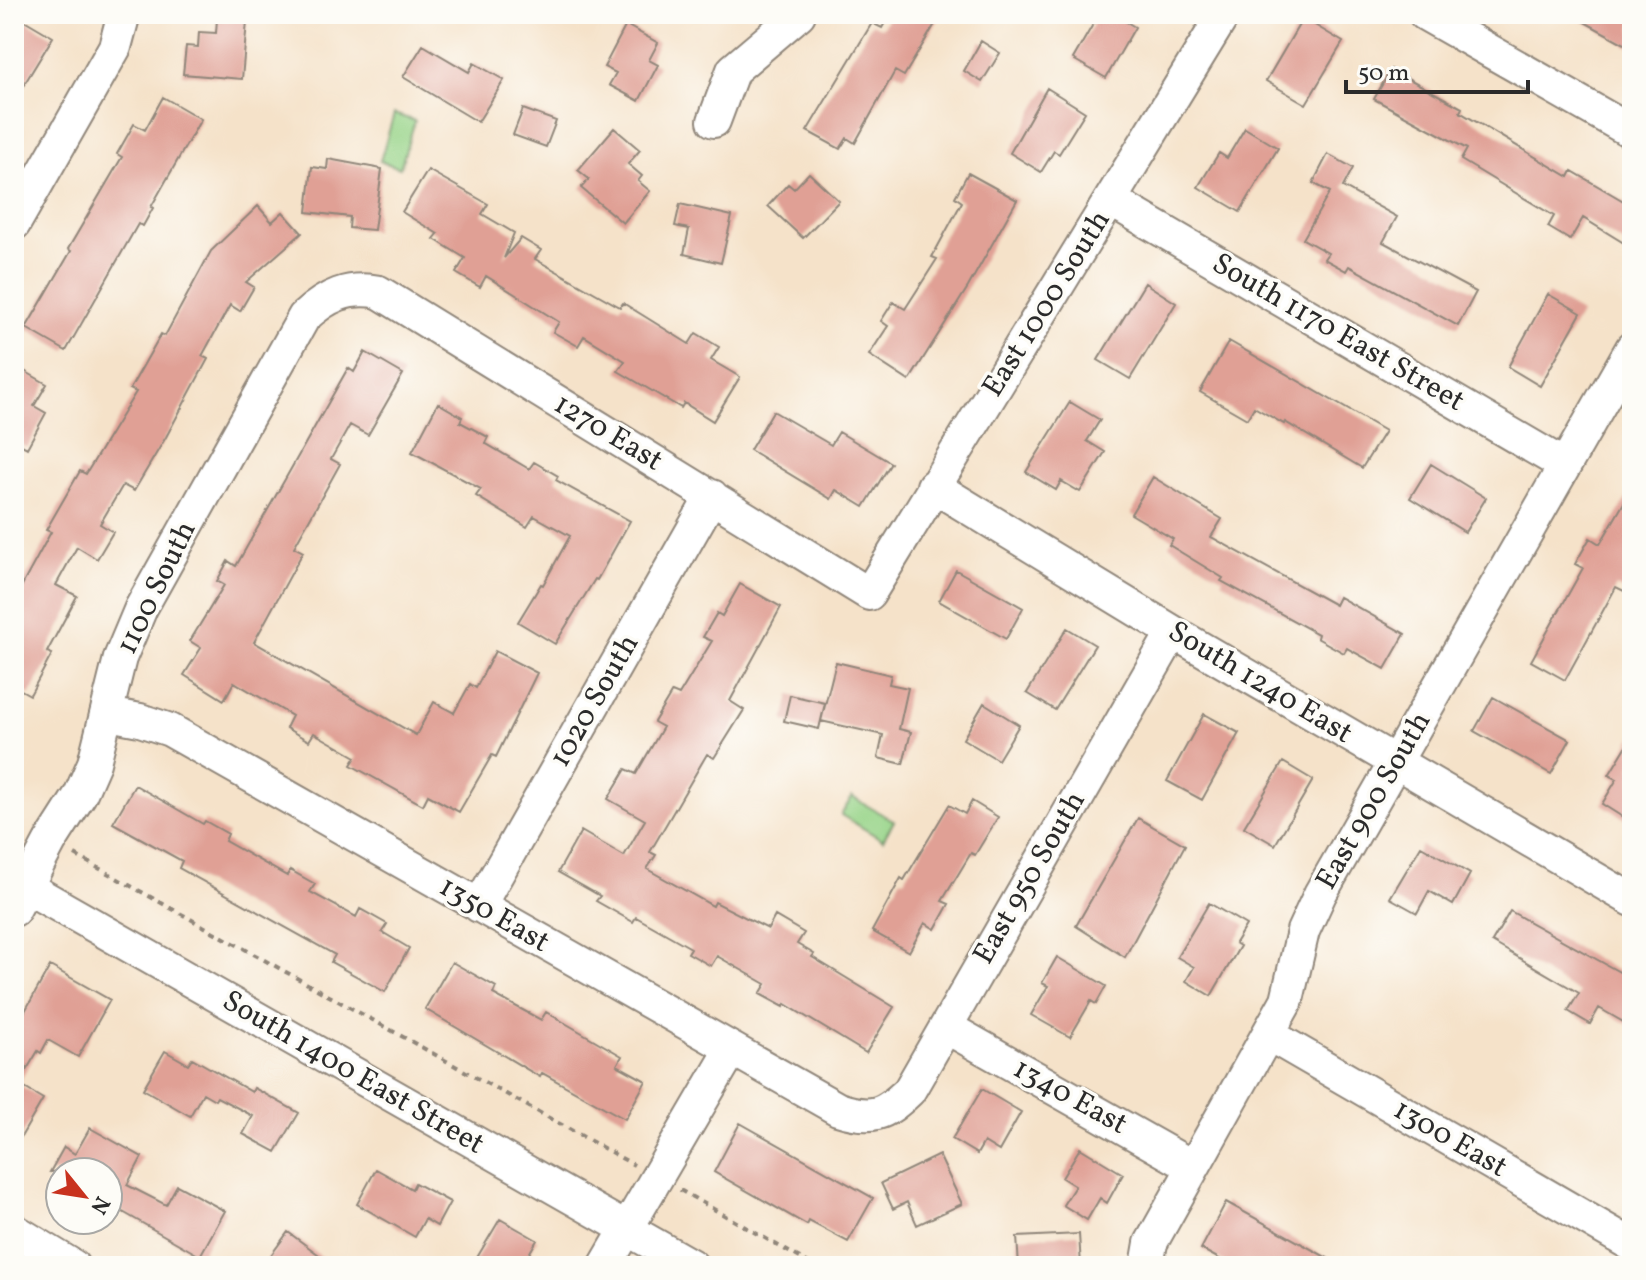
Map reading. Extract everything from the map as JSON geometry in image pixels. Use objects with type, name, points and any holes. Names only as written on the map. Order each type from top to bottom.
[{"type":"street","points":[[714,121],[733,70],[799,14]]},
{"type":"street","name":"East 1000 South","points":[[869,594],[1224,14]]},
{"type":"street","points":[[1425,14],[1632,132]]},
{"type":"street","points":[[14,224],[115,47],[122,16]]},
{"type":"street","name":"South 1170 East Street","points":[[1112,201],[1564,465]]},
{"type":"street","name":"1270 East","points":[[342,292],[360,289],[379,292],[869,594]]},
{"type":"street","name":"1100 South","points":[[18,892],[80,795],[94,763],[120,658],[141,608],[304,317],[320,302],[342,292]]},
{"type":"street","name":"East 900 South","points":[[1147,1266],[1151,1243],[1287,1000],[1303,931],[1320,894],[1632,348]]},
{"type":"street","name":"South 1240 East","points":[[933,486],[1173,632],[1632,900]]},
{"type":"street","name":"1020 South","points":[[479,906],[712,496]]},
{"type":"street","name":"East 950 South","points":[[878,1114],[909,1091],[1173,632]]},
{"type":"street","name":"1350 East","points":[[108,714],[170,730],[838,1109],[861,1117],[878,1114]]},
{"type":"street","name":"South 1400 East Street","points":[[18,892],[692,1266]]},
{"type":"street","name":"1340 East","points":[[946,1027],[1193,1167]]},
{"type":"street","name":"1300 East","points":[[1268,1034],[1632,1245]]},
{"type":"street","points":[[605,1266],[732,1049]]},
{"type":"street","points":[[14,1230],[73,1266]]},
{"type":"path","points":[[14,823],[21,827]]},
{"type":"path","points":[[82,859],[624,1159]]},
{"type":"path","points":[[682,1191],[814,1266]]},
{"type":"green space","points":[[394,114],[415,121],[400,168],[380,161]]},
{"type":"green space","points":[[852,797],[894,821],[883,840],[841,815]]},
{"type":"building","points":[[14,14],[53,37],[14,101]]},
{"type":"building","points":[[890,14],[941,14],[904,76],[895,71],[855,143],[847,138],[840,149],[807,131],[872,23],[882,28]]},
{"type":"building","points":[[1099,14],[1113,14],[1135,27],[1106,78],[1073,59]]},
{"type":"building","points":[[1570,14],[1632,14],[1632,48]]},
{"type":"building","points":[[1303,18],[1343,42],[1306,104],[1266,81]]},
{"type":"building","points":[[217,19],[247,21],[242,79],[183,74],[186,46],[198,47],[199,32],[216,33]]},
{"type":"building","points":[[626,25],[658,43],[649,60],[658,65],[639,101],[609,85],[616,73],[604,67]]},
{"type":"building","points":[[981,41],[1000,53],[982,82],[964,71]]},
{"type":"building","points":[[423,45],[469,72],[474,63],[504,80],[478,122],[403,77]]},
{"type":"building","points":[[1391,69],[1462,108],[1460,112],[1569,177],[1572,171],[1632,206],[1632,248],[1583,218],[1570,240],[1548,227],[1554,216],[1461,160],[1467,149],[1374,99]]},
{"type":"building","points":[[1047,88],[1085,112],[1059,154],[1054,151],[1041,172],[1010,153]]},
{"type":"building","points":[[163,97],[201,119],[143,226],[138,224],[66,351],[26,328],[122,157],[117,154],[134,124],[145,130]]},
{"type":"building","points":[[523,109],[556,121],[546,147],[513,135]]},
{"type":"building","points":[[614,128],[640,150],[628,164],[642,176],[638,181],[650,191],[623,223],[581,188],[589,179],[578,170]]},
{"type":"building","points":[[1245,128],[1278,148],[1240,212],[1198,187],[1219,153],[1227,158]]},
{"type":"building","points":[[1328,154],[1353,168],[1343,187],[1397,217],[1383,242],[1476,292],[1458,326],[1349,266],[1346,271],[1324,259],[1328,253],[1303,239],[1330,192],[1313,183]]},
{"type":"building","points":[[328,159],[382,169],[374,230],[349,228],[350,217],[307,212],[312,167],[327,169]]},
{"type":"building","points":[[428,170],[488,204],[482,214],[514,233],[504,258],[521,238],[541,250],[535,259],[620,307],[623,303],[689,344],[696,333],[719,347],[711,360],[740,377],[713,421],[684,403],[681,408],[618,371],[625,361],[584,336],[578,346],[553,332],[559,322],[486,276],[480,287],[456,273],[465,258],[434,239],[438,234],[402,212]]},
{"type":"building","points":[[809,173],[839,201],[803,238],[768,206],[788,184],[794,189]]},
{"type":"building","points":[[968,173],[1017,200],[968,287],[909,381],[869,355],[888,326],[881,321],[893,302],[905,309],[937,259],[932,257],[962,202],[955,197]]},
{"type":"building","points":[[680,204],[732,216],[721,263],[684,254],[689,229],[675,226]]},
{"type":"building","points":[[258,206],[272,222],[283,212],[302,233],[246,282],[254,287],[240,311],[230,305],[202,356],[208,359],[134,491],[123,485],[100,524],[113,532],[97,559],[77,547],[56,585],[77,596],[47,652],[52,654],[30,695],[14,686],[14,600],[51,532],[46,530],[80,471],[86,474],[136,392],[130,389],[161,334],[165,336],[211,251]]},
{"type":"building","points":[[1145,283],[1176,303],[1130,379],[1098,360]]},
{"type":"building","points":[[1548,294],[1581,313],[1540,386],[1508,367]]},
{"type":"building","points":[[1229,341],[1385,431],[1362,468],[1254,407],[1247,419],[1200,392]]},
{"type":"building","points":[[365,352],[403,374],[368,435],[350,425],[331,459],[340,464],[294,547],[303,552],[254,642],[416,735],[434,702],[454,713],[470,684],[476,688],[495,651],[537,673],[496,757],[492,755],[459,812],[428,795],[423,805],[351,765],[356,757],[314,733],[309,741],[286,728],[292,716],[234,682],[224,700],[184,675],[201,648],[190,641],[224,585],[217,581],[228,561],[236,566],[348,368],[354,372]]},
{"type":"building","points":[[14,365],[47,384],[34,406],[46,413],[27,448],[14,441]]},
{"type":"building","points":[[1070,402],[1100,420],[1087,441],[1105,452],[1080,492],[1061,481],[1056,490],[1026,472]]},
{"type":"building","points":[[438,403],[462,417],[460,422],[488,437],[485,443],[529,469],[534,462],[558,476],[556,480],[630,521],[597,580],[555,644],[518,622],[570,536],[534,516],[527,527],[476,496],[481,489],[412,452]]},
{"type":"building","points":[[773,411],[831,445],[839,432],[891,463],[864,507],[836,490],[831,499],[750,450]]},
{"type":"building","points":[[1431,464],[1486,498],[1465,532],[1410,498]]},
{"type":"building","points":[[1153,477],[1222,519],[1211,537],[1335,605],[1339,597],[1405,634],[1385,669],[1347,648],[1344,653],[1317,638],[1318,634],[1221,581],[1223,578],[1169,545],[1173,539],[1131,514]]},
{"type":"building","points":[[1632,489],[1632,582],[1626,592],[1616,587],[1565,680],[1531,661],[1583,568],[1575,564],[1590,538],[1600,544]]},
{"type":"building","points":[[956,570],[1023,608],[1006,639],[939,601]]},
{"type":"building","points":[[740,584],[781,607],[730,701],[744,710],[714,758],[707,754],[650,852],[656,855],[647,869],[713,906],[715,902],[768,929],[775,916],[804,933],[797,944],[814,954],[812,957],[894,1007],[866,1053],[785,1004],[784,1007],[760,994],[766,984],[717,956],[711,966],[688,953],[691,948],[636,917],[633,922],[596,901],[600,896],[558,872],[581,831],[624,856],[645,820],[608,799],[626,769],[636,774],[663,727],[654,722],[672,692],[679,695],[712,641],[703,637],[717,613],[722,616]]},
{"type":"building","points":[[1067,628],[1095,645],[1055,710],[1027,693]]},
{"type":"building","points":[[836,662],[891,675],[889,684],[908,688],[899,729],[911,732],[903,764],[878,758],[883,735],[821,721]]},
{"type":"building","points":[[790,695],[825,703],[819,729],[784,721]]},
{"type":"building","points":[[1493,697],[1570,740],[1551,774],[1474,731]]},
{"type":"building","points":[[984,703],[1019,725],[998,760],[963,739]]},
{"type":"building","points":[[1204,714],[1239,733],[1202,800],[1167,781]]},
{"type":"building","points":[[1632,737],[1632,823],[1602,804],[1617,779],[1609,775]]},
{"type":"building","points":[[1283,762],[1313,780],[1275,845],[1244,827]]},
{"type":"building","points":[[135,785],[203,824],[205,821],[228,834],[225,841],[287,876],[290,870],[315,884],[310,892],[356,917],[360,909],[387,924],[382,932],[409,948],[385,992],[331,962],[335,955],[179,868],[182,861],[113,823]]},
{"type":"building","points":[[972,801],[998,817],[975,855],[971,853],[942,901],[949,904],[935,929],[925,923],[909,952],[872,931],[901,878],[904,880],[949,805],[965,814]]},
{"type":"building","points":[[1138,818],[1185,845],[1125,957],[1076,926]]},
{"type":"building","points":[[1421,846],[1470,874],[1453,905],[1429,891],[1417,913],[1390,898]]},
{"type":"building","points":[[1209,903],[1246,925],[1235,943],[1240,946],[1211,996],[1186,981],[1194,967],[1177,957]]},
{"type":"building","points":[[1510,911],[1632,979],[1632,1027],[1599,1008],[1590,1024],[1568,1011],[1579,993],[1492,942]]},
{"type":"building","points":[[1057,957],[1106,986],[1096,1004],[1091,1001],[1070,1037],[1031,1015],[1048,986],[1042,983]]},
{"type":"building","points":[[452,962],[496,987],[493,994],[541,1020],[546,1012],[622,1056],[617,1065],[646,1081],[625,1119],[542,1073],[540,1077],[425,1009]]},
{"type":"building","points":[[50,966],[110,1000],[78,1057],[48,1040],[41,1053],[38,1051],[18,1084],[43,1099],[14,1149],[14,1031]]},
{"type":"building","points":[[165,1051],[188,1064],[192,1058],[252,1092],[254,1088],[299,1113],[276,1152],[243,1134],[253,1116],[217,1097],[215,1100],[203,1093],[190,1116],[143,1089]]},
{"type":"building","points":[[982,1089],[1021,1112],[999,1151],[984,1142],[977,1154],[952,1139]]},
{"type":"building","points":[[740,1123],[873,1198],[848,1242],[809,1221],[807,1225],[714,1172]]},
{"type":"building","points":[[90,1128],[142,1157],[127,1185],[166,1205],[177,1185],[225,1211],[200,1256],[124,1213],[124,1156],[59,1156],[64,1147],[75,1154]]},
{"type":"building","points":[[1080,1148],[1123,1174],[1107,1203],[1100,1198],[1087,1220],[1063,1205],[1075,1186],[1062,1178]]},
{"type":"building","points":[[939,1155],[962,1204],[917,1225],[907,1202],[893,1209],[881,1183]]},
{"type":"building","points":[[376,1169],[412,1189],[415,1183],[450,1202],[437,1226],[425,1219],[415,1237],[357,1204]]},
{"type":"building","points":[[1226,1202],[1342,1266],[1232,1266],[1201,1249]]},
{"type":"building","points":[[500,1219],[537,1240],[522,1266],[472,1266]]},
{"type":"building","points":[[288,1232],[334,1266],[263,1266]]},
{"type":"building","points":[[1079,1234],[1081,1266],[1019,1266],[1017,1237]]}]
